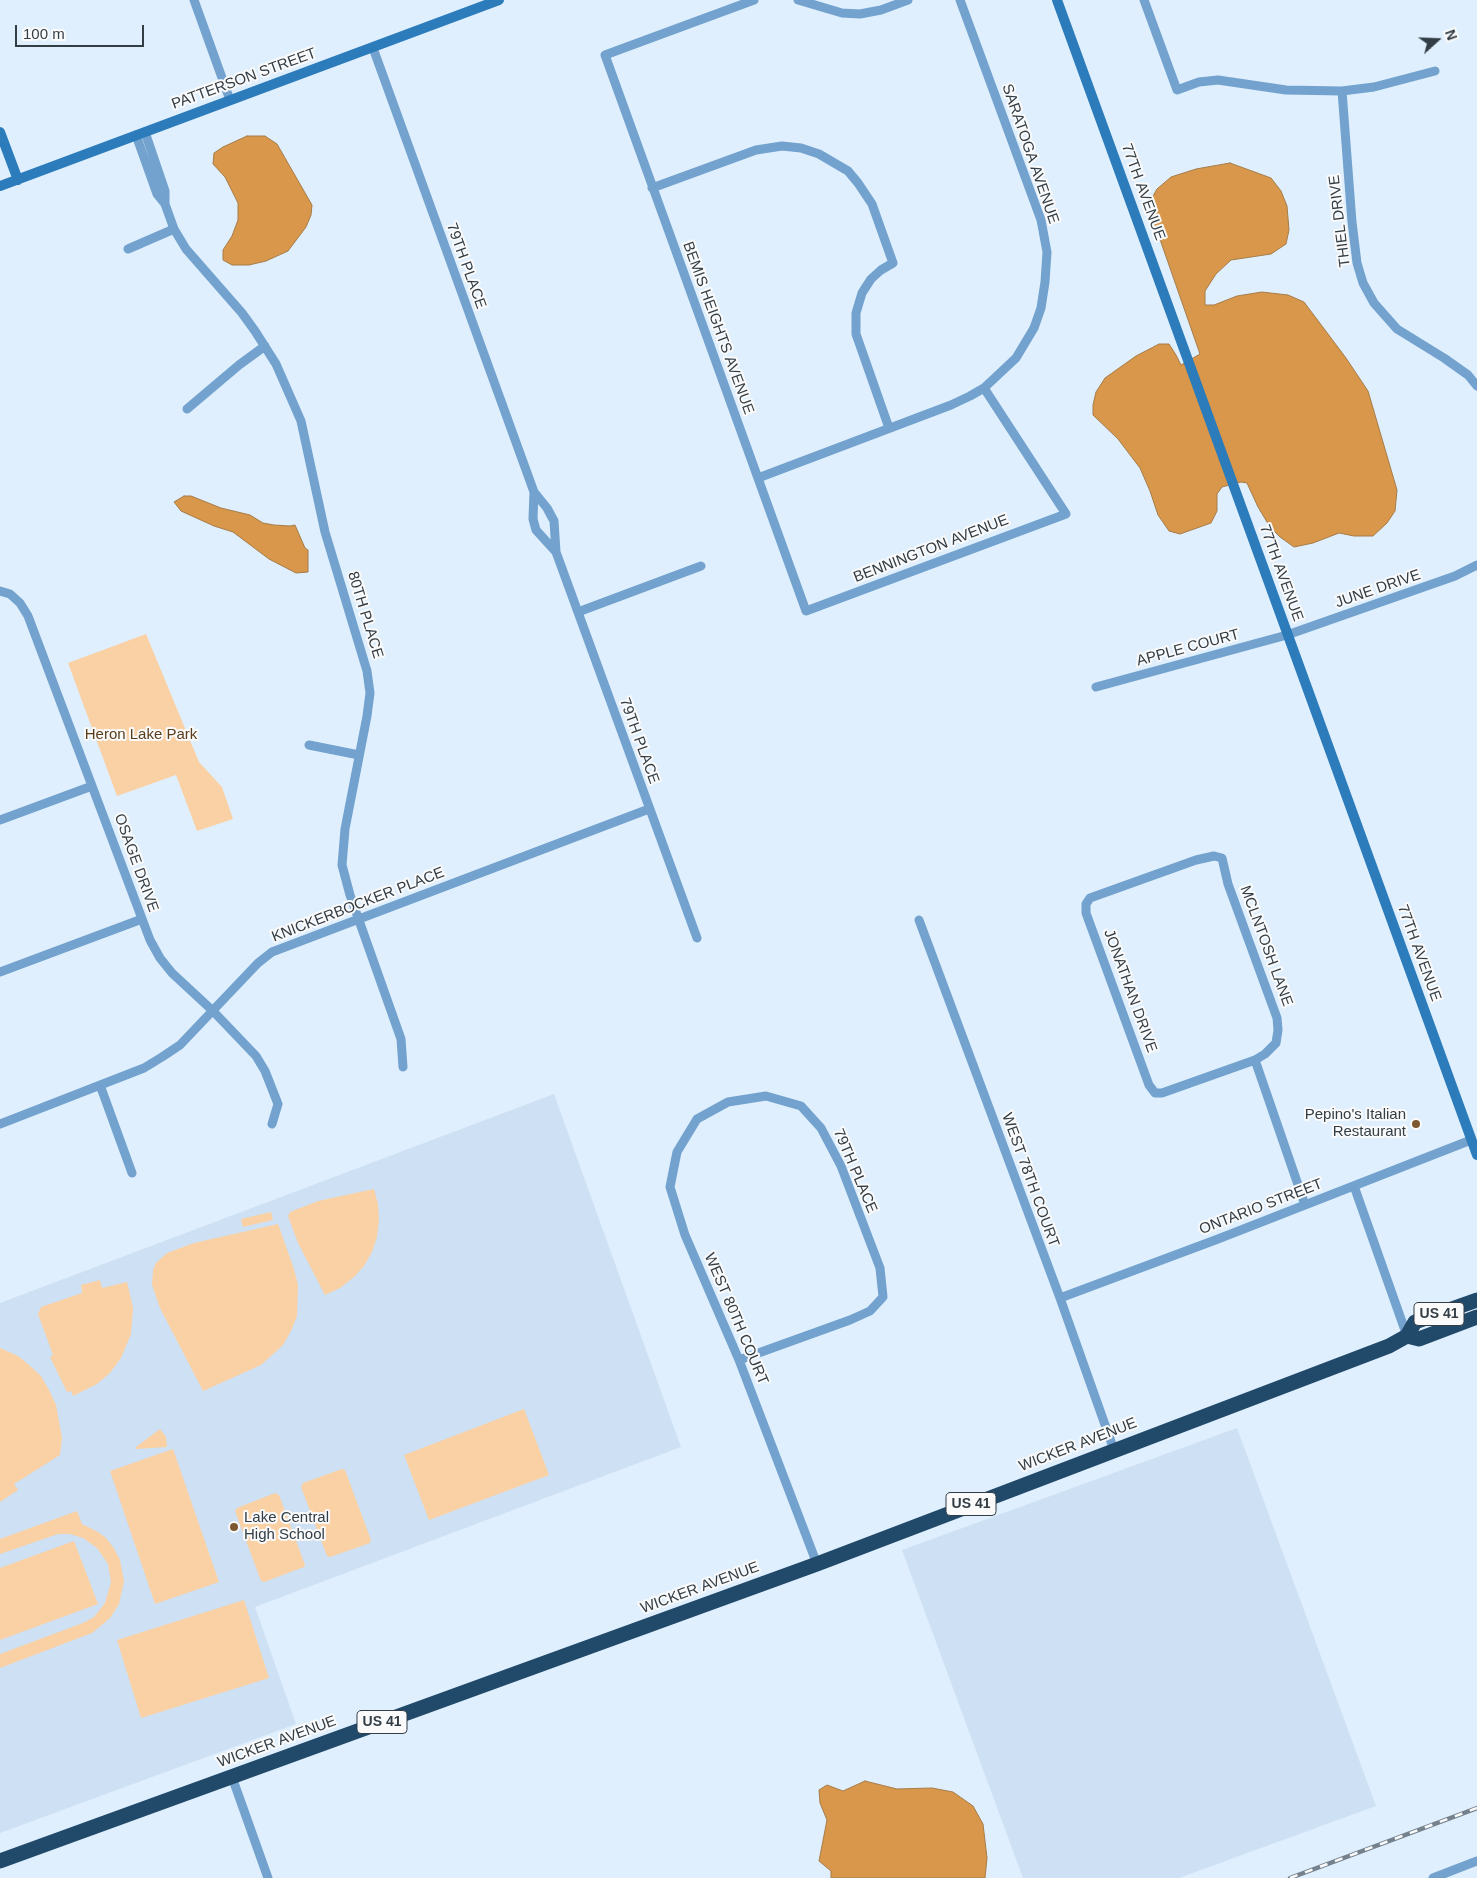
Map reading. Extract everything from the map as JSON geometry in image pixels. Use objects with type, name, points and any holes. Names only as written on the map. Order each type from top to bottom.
[{"type":"highway","name":"WICKER AVENUE","points":[[0,1862],[817,1564],[1388,1346],[1407,1336],[1415,1322],[1477,1300]]},
{"type":"highway","name":"WICKER AVENUE","points":[[1407,1336],[1419,1339],[1477,1317]]},
{"type":"street","points":[[194,0],[230,100]]},
{"type":"street","name":"PATTERSON STREET","points":[[0,186],[499,0]]},
{"type":"street","points":[[730,4],[754,0]]},
{"type":"street","points":[[798,0],[842,13],[860,14],[881,10],[908,0]]},
{"type":"street","name":"SARATOGA AVENUE","points":[[758,478],[951,406],[984,388],[1016,358],[1034,328],[1042,300],[1047,252],[1041,220],[960,0]]},
{"type":"street","name":"77TH AVENUE","points":[[1057,0],[1477,1155]]},
{"type":"street","points":[[1144,0],[1177,90],[1199,82],[1218,80],[1286,90],[1342,91],[1374,87],[1435,71]]},
{"type":"street","name":"BEMIS HEIGHTS AVENUE","points":[[730,4],[604,55],[806,611]]},
{"type":"street","name":"79TH PLACE","points":[[373,48],[534,492],[554,521],[556,552],[696,938]]},
{"type":"street","name":"THIEL DRIVE","points":[[1342,91],[1352,222],[1357,263],[1364,282],[1374,303],[1397,329],[1468,375],[1477,386]]},
{"type":"street","points":[[0,132],[18,180]]},
{"type":"street","name":"80TH PLACE","points":[[140,134],[158,194],[165,204],[174,229],[186,249],[242,313],[265,346],[288,390],[301,421],[326,532],[367,671],[370,693],[345,829],[342,865],[358,919],[401,1040],[403,1067]]},
{"type":"street","points":[[652,188],[756,150],[782,146],[801,148],[819,154],[848,171],[858,182],[872,204],[893,263],[871,279],[862,292],[856,313],[856,334],[889,428]]},
{"type":"street","points":[[128,249],[174,229]]},
{"type":"street","points":[[187,409],[238,365],[265,346]]},
{"type":"street","name":"BENNINGTON AVENUE","points":[[806,611],[1066,514],[984,388]]},
{"type":"street","name":"79TH PLACE","points":[[534,492],[533,519],[536,530],[556,552]]},
{"type":"street","name":"JUNE DRIVE","points":[[1287,635],[1455,576],[1477,565]]},
{"type":"street","points":[[578,612],[701,566]]},
{"type":"street","name":"OSAGE DRIVE","points":[[0,590],[10,594],[20,603],[28,616],[150,940],[160,958],[172,973],[246,1043],[265,1071],[278,1104],[272,1124]]},
{"type":"street","name":"APPLE COURT","points":[[1096,687],[1287,635]]},
{"type":"street","points":[[309,745],[359,754]]},
{"type":"street","points":[[0,820],[92,786]]},
{"type":"street","name":"KNICKERBOCKER PLACE","points":[[0,1124],[144,1068],[162,1058],[180,1045],[258,963],[272,952],[649,809]]},
{"type":"street","name":"MCLNTOSH LANE","points":[[1090,898],[1196,860],[1214,856],[1222,858],[1228,884],[1277,1018],[1276,1043],[1265,1054],[1255,1060],[1162,1093],[1155,1092]]},
{"type":"street","name":"JONATHAN DRIVE","points":[[1090,898],[1086,904],[1086,913],[1149,1085],[1155,1092]]},
{"type":"street","points":[[0,972],[142,919]]},
{"type":"street","name":"WEST 78TH COURT","points":[[919,920],[1060,1298],[1114,1450]]},
{"type":"street","points":[[1255,1060],[1305,1205]]},
{"type":"street","points":[[100,1085],[132,1172]]},
{"type":"street","name":"79TH PLACE","points":[[728,1102],[766,1096],[801,1106],[821,1128],[841,1166],[880,1268],[883,1297],[870,1311],[850,1320],[739,1360]]},
{"type":"street","name":"WEST 80TH COURT","points":[[728,1102],[697,1119],[677,1152],[670,1187],[685,1235],[739,1360],[817,1564]]},
{"type":"street","name":"ONTARIO STREET","points":[[1060,1298],[1471,1140]]},
{"type":"street","points":[[1354,1186],[1407,1336]]},
{"type":"street","points":[[232,1777],[268,1878]]},
{"type":"street","points":[[1433,1878],[1477,1861]]},
{"type":"shaded area","points":[[247,136],[265,136],[277,144],[312,205],[311,215],[306,227],[288,251],[266,261],[249,265],[232,265],[223,260],[223,250],[232,236],[238,220],[238,203],[225,177],[213,164],[214,153]]},
{"type":"shaded area","points":[[1230,163],[1271,178],[1281,191],[1287,206],[1289,230],[1286,244],[1271,254],[1231,260],[1216,274],[1205,291],[1205,305],[1214,305],[1237,296],[1262,292],[1288,295],[1304,302],[1346,358],[1368,391],[1397,490],[1395,511],[1387,523],[1373,536],[1354,536],[1339,533],[1313,543],[1294,547],[1270,527],[1247,483],[1241,482],[1222,487],[1217,494],[1217,511],[1211,523],[1180,534],[1169,531],[1158,515],[1140,468],[1118,439],[1093,415],[1096,392],[1105,378],[1136,356],[1159,344],[1169,344],[1181,365],[1200,354],[1148,205],[1157,189],[1171,177],[1196,169]]},
{"type":"shaded area","points":[[184,496],[191,496],[221,508],[250,515],[263,523],[295,525],[305,548],[308,550],[308,572],[296,573],[269,559],[233,532],[214,526],[181,511],[174,502]]},
{"type":"shaded area","name":"Lake Central High School","points":[[554,1094],[681,1447],[255,1607],[296,1724],[0,1833],[0,1303]]},
{"type":"shaded area","points":[[1237,1428],[1376,1806],[1179,1878],[1023,1878],[902,1550]]},
{"type":"shaded area","points":[[865,1781],[897,1789],[932,1788],[953,1792],[973,1806],[983,1824],[987,1858],[985,1878],[831,1878],[831,1871],[819,1861],[827,1820],[820,1803],[819,1790],[827,1785],[843,1791]]},
{"type":"green space","name":"Heron Lake Park","points":[[146,634],[199,762],[222,787],[233,819],[197,831],[176,775],[117,796],[68,663]]},
{"type":"green space","points":[[374,1189],[378,1204],[379,1220],[377,1237],[372,1252],[364,1266],[354,1277],[340,1288],[325,1295],[298,1243],[288,1216],[290,1212],[318,1201]]},
{"type":"green space","points":[[271,1212],[273,1220],[243,1227],[241,1219]]},
{"type":"green space","points":[[278,1224],[298,1285],[297,1316],[291,1331],[283,1345],[261,1365],[203,1391],[160,1308],[152,1285],[153,1270],[156,1263],[167,1253],[194,1243]]},
{"type":"green space","points":[[100,1280],[102,1288],[127,1282],[133,1308],[131,1334],[121,1358],[110,1373],[97,1384],[73,1396],[71,1391],[67,1392],[50,1357],[53,1355],[38,1314],[41,1307],[82,1293],[81,1285]]},
{"type":"green space","points":[[0,1348],[18,1356],[41,1376],[56,1405],[62,1438],[60,1455],[14,1484],[18,1490],[0,1502]]},
{"type":"green space","points":[[524,1409],[549,1475],[429,1520],[404,1455]]},
{"type":"green space","points":[[160,1429],[166,1437],[167,1447],[136,1449],[136,1447]]},
{"type":"green space","points":[[173,1449],[219,1582],[155,1604],[110,1471]]},
{"type":"green space","points":[[342,1469],[345,1470],[371,1540],[370,1543],[330,1557],[327,1556],[301,1487],[303,1483]]},
{"type":"green space","points":[[275,1493],[279,1495],[305,1565],[264,1582],[261,1581],[235,1511],[237,1508]]},
{"type":"green space","points":[[77,1511],[82,1524],[106,1538],[120,1560],[124,1581],[119,1604],[110,1618],[92,1633],[0,1668],[0,1654],[83,1623],[94,1617],[105,1603],[111,1582],[108,1564],[97,1548],[83,1538],[70,1534],[58,1534],[0,1554],[0,1539]]},
{"type":"green space","points":[[74,1541],[98,1604],[0,1640],[0,1568]]},
{"type":"green space","points":[[244,1600],[269,1678],[141,1718],[117,1640]]},
{"type":"railway","points":[[1290,1878],[1477,1808]]},
{"type":"place","name":"Pepino's Italian Restaurant","points":[[1416,1124]]},
{"type":"place","name":"Lake Central High School","points":[[234,1527]]}]
